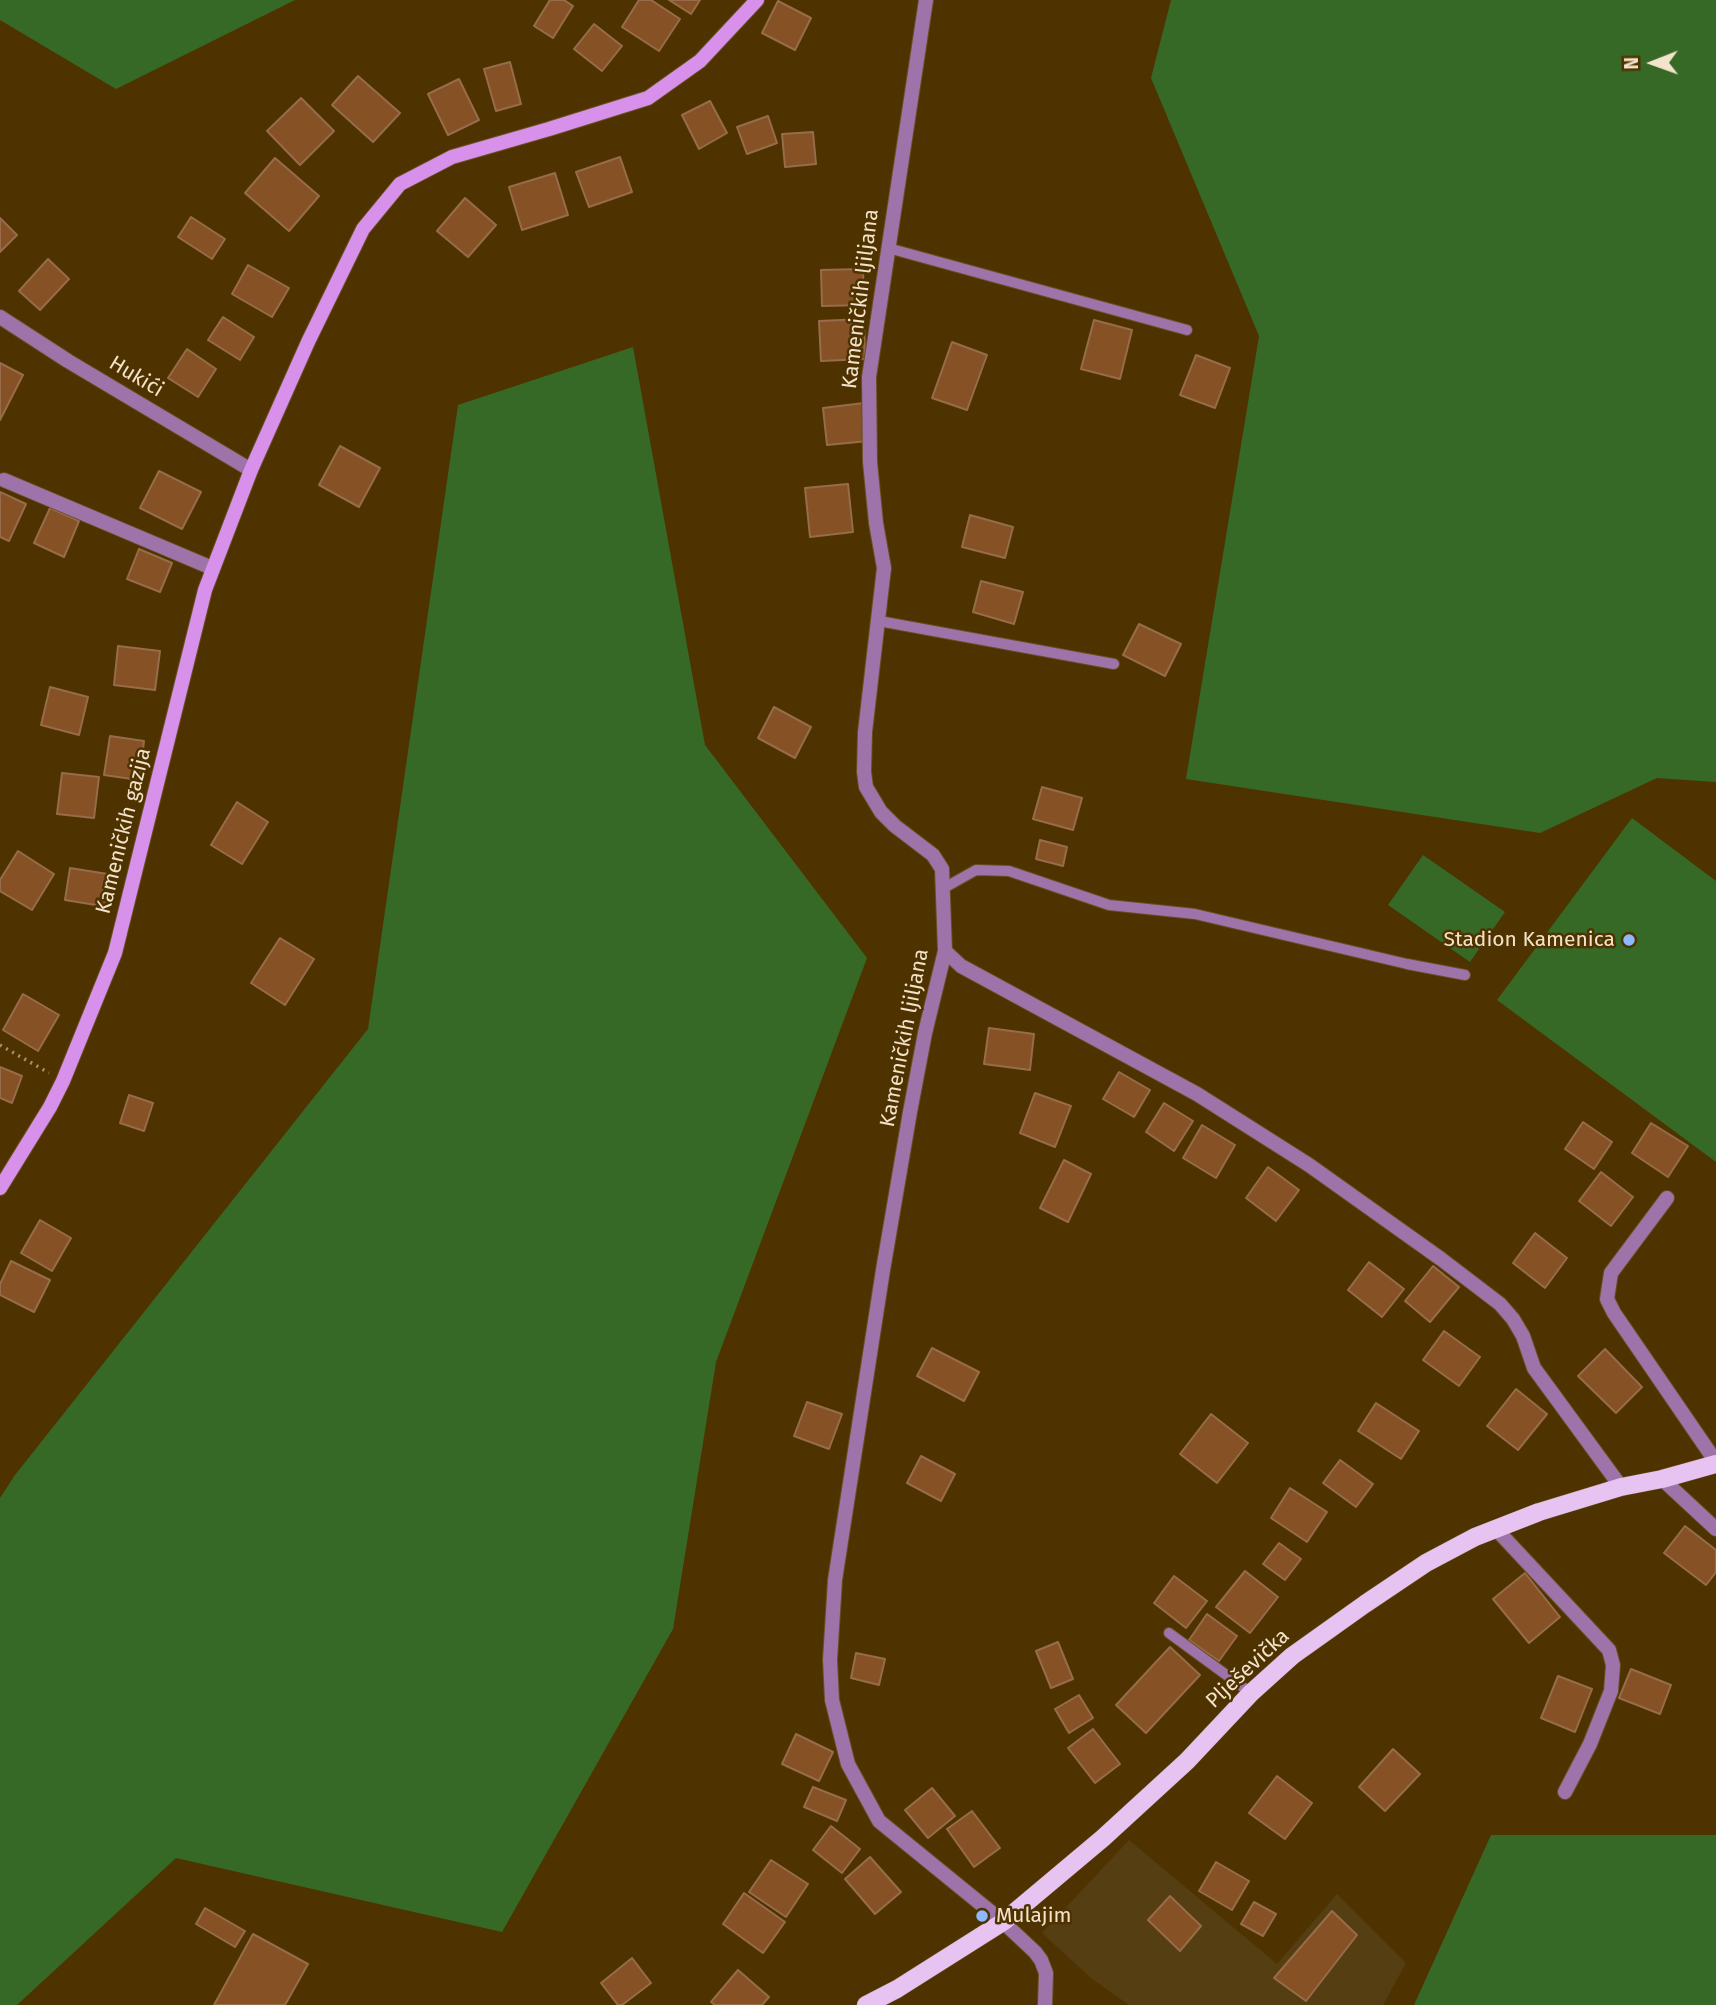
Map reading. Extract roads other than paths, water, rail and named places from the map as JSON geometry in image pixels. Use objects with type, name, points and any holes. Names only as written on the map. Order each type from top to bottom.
[{"type":"main road","name":"Plješevička","points":[[866,2005],[897,1989],[1003,1922],[1103,1838],[1187,1761],[1251,1693],[1292,1656],[1426,1563],[1475,1537],[1539,1512],[1621,1487],[1662,1479],[1716,1463]]},
{"type":"street","name":"Kameničkih gazija","points":[[0,1188],[63,1081],[115,953],[212,568],[251,470],[308,342],[363,229],[400,184],[452,157],[549,130],[648,98],[700,61],[757,0]]},
{"type":"street","name":"Kameničkih ljiljana","points":[[926,0],[869,377],[870,462],[884,568],[865,732],[864,772],[866,787],[881,812],[933,855],[942,869],[946,951],[925,1033],[910,1112],[835,1580],[830,1660],[832,1700],[848,1764],[879,1821],[1003,1922],[1035,1952],[1046,1973],[1045,2005]]},
{"type":"street","name":"Hukići","points":[[0,317],[79,368],[251,470]]},
{"type":"street","points":[[4,480],[212,568]]},
{"type":"street","points":[[946,951],[961,966],[1197,1094],[1298,1157],[1500,1304],[1514,1319],[1534,1368],[1621,1487]]},
{"type":"street","points":[[1667,1198],[1611,1273],[1607,1299],[1716,1463]]},
{"type":"street","points":[[1662,1479],[1716,1529]]},
{"type":"street","points":[[1496,1529],[1609,1650],[1613,1665],[1611,1690],[1590,1744],[1564,1792]]},
{"type":"lane","points":[[888,248],[1187,330]]},
{"type":"lane","points":[[879,621],[1114,664]]},
{"type":"lane","points":[[944,888],[976,870],[1009,871],[1110,905],[1195,914],[1465,975]]},
{"type":"lane","points":[[1170,1633],[1251,1693]]},
{"type":"place","name":"Stadion Kamenica","points":[[1629,940]]},
{"type":"place","name":"Mulajim","points":[[982,1916]]}]
